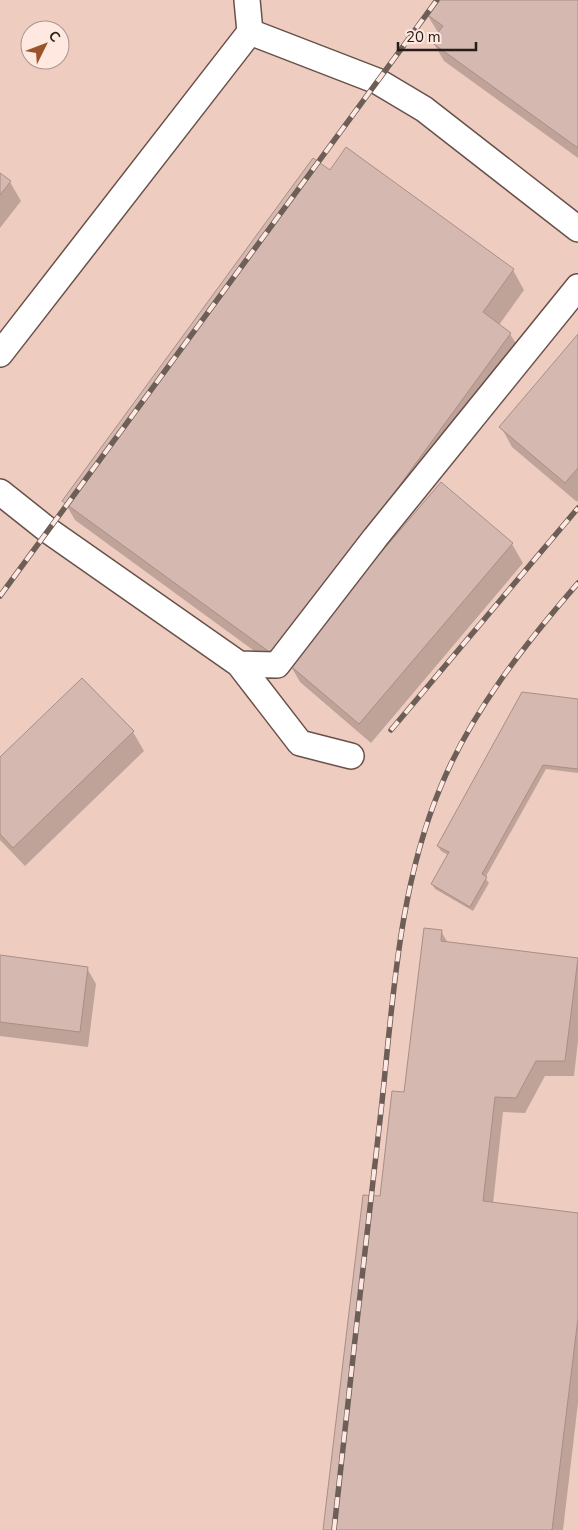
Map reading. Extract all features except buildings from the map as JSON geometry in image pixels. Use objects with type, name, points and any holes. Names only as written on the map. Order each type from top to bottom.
[{"type":"lane","points":[[0,354],[250,32],[246,0]]},
{"type":"lane","points":[[250,32],[377,81],[424,109],[578,229]]},
{"type":"lane","points":[[239,664],[277,665],[375,538],[578,287]]},
{"type":"lane","points":[[0,492],[49,531],[239,664],[300,743],[351,756]]},
{"type":"shaded area","points":[[0,0],[578,0],[578,1530],[0,1530]]},
{"type":"railway","points":[[0,596],[437,0]]},
{"type":"railway","points":[[391,730],[578,508]]},
{"type":"railway","points":[[334,1530],[394,987],[399,946],[415,864],[441,786],[468,731],[501,679],[578,583]]}]
